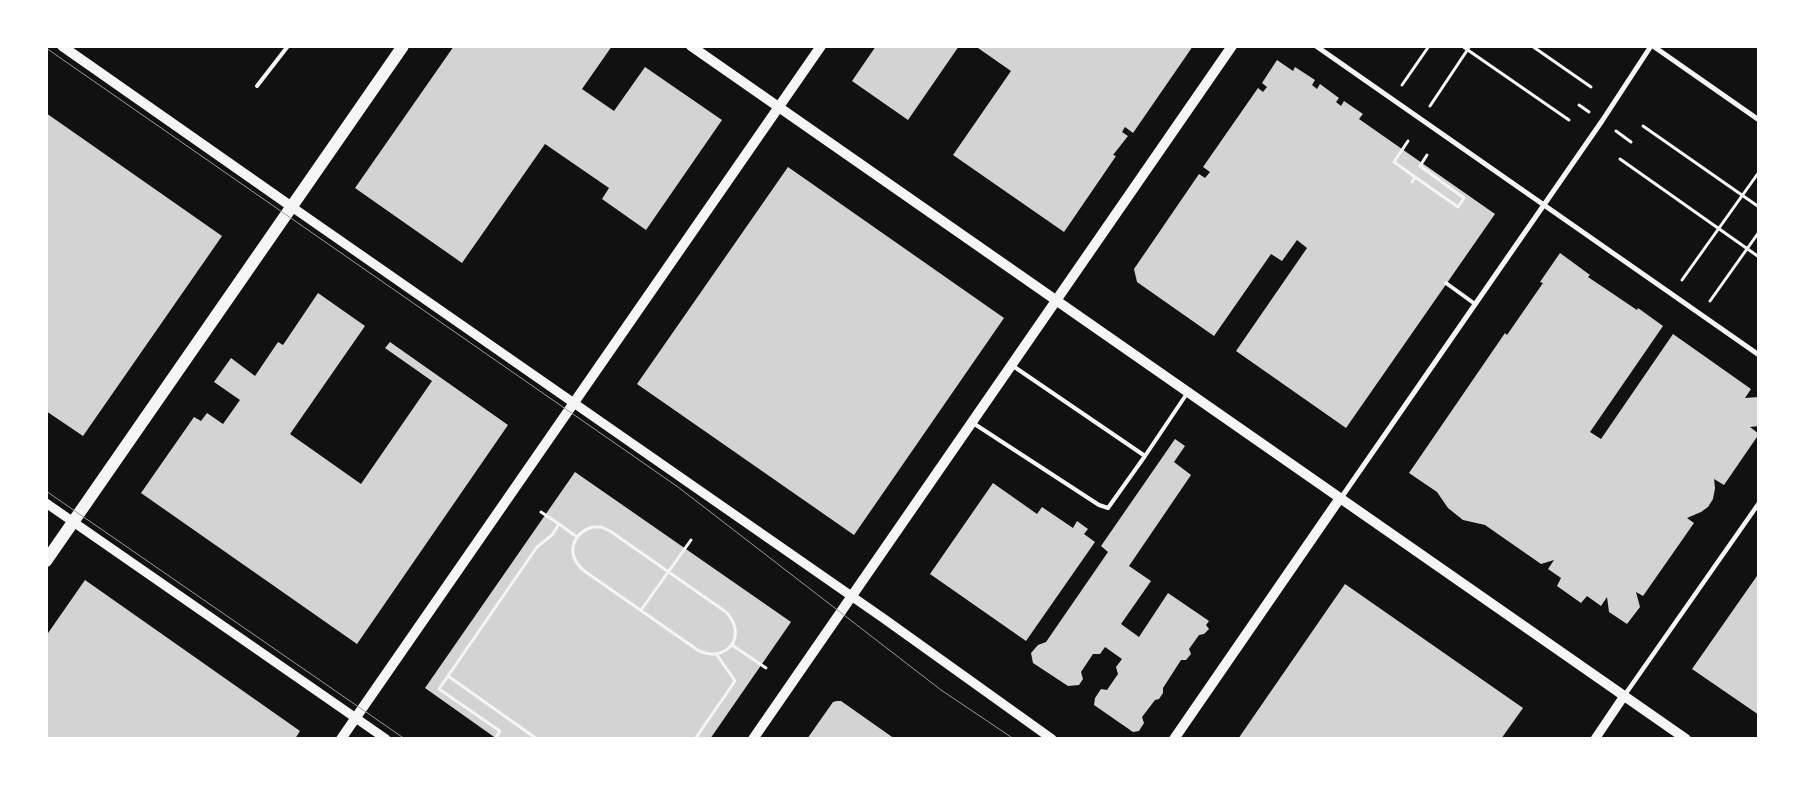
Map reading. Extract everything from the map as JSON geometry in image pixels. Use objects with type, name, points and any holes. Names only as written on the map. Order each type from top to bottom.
[{"type":"main road","points":[[62,46],[292,206]]},
{"type":"main road","points":[[46,561],[403,46]]},
{"type":"main road","points":[[691,46],[1686,739]]},
{"type":"main road","points":[[341,739],[821,46]]},
{"type":"main road","points":[[753,739],[1232,46]]},
{"type":"main road","points":[[1174,739],[1340,498]]},
{"type":"street","points":[[1316,46],[1759,355]]},
{"type":"street","points":[[1340,498],[1652,46],[1759,120]]},
{"type":"street","points":[[292,206],[851,596],[1052,739]]},
{"type":"street","points":[[46,502],[386,739]]},
{"type":"street","points":[[1595,739],[1759,503]]},
{"type":"lane","points":[[257,86],[288,46]]},
{"type":"lane","points":[[1446,283],[1475,304]]},
{"type":"lane","points":[[1011,365],[1145,456]]},
{"type":"lane","points":[[973,423],[1099,505],[1108,508],[1188,392]]},
{"type":"path","points":[[1393,100],[1429,46]]},
{"type":"path","points":[[1462,46],[1568,120]]},
{"type":"path","points":[[1421,119],[1470,46]]},
{"type":"path","points":[[1532,46],[1591,87]]},
{"type":"path","points":[[1644,126],[1759,207]]},
{"type":"path","points":[[1408,141],[1394,162],[1458,206],[1464,198],[1420,166],[1427,155]]},
{"type":"path","points":[[1620,159],[1759,257]]},
{"type":"path","points":[[1672,295],[1759,172]]},
{"type":"path","points":[[1412,182],[1415,177]]},
{"type":"path","points":[[1700,314],[1759,232]]},
{"type":"path","points":[[541,512],[576,536]]},
{"type":"path","points":[[495,739],[500,731],[439,688],[537,547],[552,535],[559,524]]},
{"type":"path","points":[[601,527],[610,531],[668,572],[726,612],[733,619],[736,627],[736,636],[732,645],[725,651],[717,655],[707,655],[699,651],[576,563],[572,554],[576,536],[583,530],[601,527]]},
{"type":"path","points":[[641,610],[691,540]]},
{"type":"path","points":[[732,645],[766,668]]},
{"type":"path","points":[[695,739],[735,681],[717,655]]},
{"type":"path","points":[[448,676],[537,739]]},
{"type":"building","points":[[454,46],[612,46],[582,89],[614,111],[645,67],[722,120],[646,230],[602,199],[609,188],[545,144],[462,263],[355,188]]},
{"type":"building","points":[[876,46],[959,46],[908,120],[852,81]]},
{"type":"building","points":[[979,46],[1193,46],[1133,133],[1125,127],[1122,132],[1128,136],[1113,155],[1116,156],[1064,232],[953,155],[1011,71],[978,48]]},
{"type":"building","points":[[1277,60],[1293,71],[1295,67],[1315,80],[1312,85],[1317,89],[1320,84],[1339,98],[1336,102],[1341,106],[1344,101],[1363,114],[1359,119],[1495,214],[1346,428],[1236,351],[1307,248],[1297,240],[1282,261],[1271,254],[1214,336],[1137,282],[1134,269],[1199,174],[1205,178],[1210,172],[1203,167],[1258,88],[1263,92],[1267,87],[1262,83]]},
{"type":"building","points":[[46,113],[222,236],[83,436],[46,411]]},
{"type":"building","points":[[788,167],[1004,318],[854,535],[637,384]]},
{"type":"building","points":[[1560,253],[1590,275],[1588,277],[1663,326],[1590,432],[1601,439],[1673,334],[1751,389],[1745,398],[1759,397],[1759,426],[1750,427],[1759,434],[1724,485],[1714,479],[1713,499],[1708,507],[1687,518],[1694,523],[1643,596],[1636,592],[1640,607],[1627,624],[1609,612],[1607,597],[1601,606],[1587,596],[1581,603],[1557,586],[1561,578],[1548,569],[1554,560],[1541,564],[1485,525],[1463,520],[1448,508],[1437,492],[1409,473],[1505,333],[1507,335],[1543,283],[1540,282]]},
{"type":"building","points":[[318,293],[365,326],[290,434],[361,484],[432,381],[385,348],[390,342],[508,425],[357,644],[141,493],[194,417],[201,421],[207,413],[223,424],[240,400],[214,382],[231,358],[255,376],[278,342],[283,345]]},
{"type":"building","points":[[1175,439],[1185,446],[1174,462],[1191,475],[1129,566],[1151,581],[1121,624],[1139,637],[1168,593],[1209,621],[1206,625],[1209,629],[1204,634],[1199,635],[1189,649],[1191,654],[1186,660],[1181,660],[1163,688],[1163,693],[1159,699],[1155,700],[1142,717],[1144,723],[1139,731],[1133,732],[1094,705],[1095,698],[1101,689],[1107,690],[1118,674],[1116,667],[1122,659],[1105,647],[1100,654],[1093,654],[1081,672],[1083,679],[1079,685],[1068,686],[1033,663],[1031,653],[1038,645],[1046,642],[1108,552],[1101,546]]},
{"type":"building","points":[[575,472],[791,622],[710,739],[497,739],[425,688]]},
{"type":"building","points":[[993,483],[1037,514],[1042,507],[1073,528],[1077,521],[1088,529],[1084,534],[1095,542],[1026,641],[930,574]]},
{"type":"building","points":[[1759,573],[1759,715],[1692,669]]},
{"type":"building","points":[[85,580],[300,731],[295,739],[46,739],[46,636]]},
{"type":"building","points":[[1345,584],[1523,708],[1501,739],[1238,739]]},
{"type":"building","points":[[841,701],[895,739],[807,739],[833,702]]},
{"type":"tram line","points":[[46,48],[678,487],[941,690],[1014,739]]},
{"type":"tram line","points":[[46,491],[405,739]]}]
